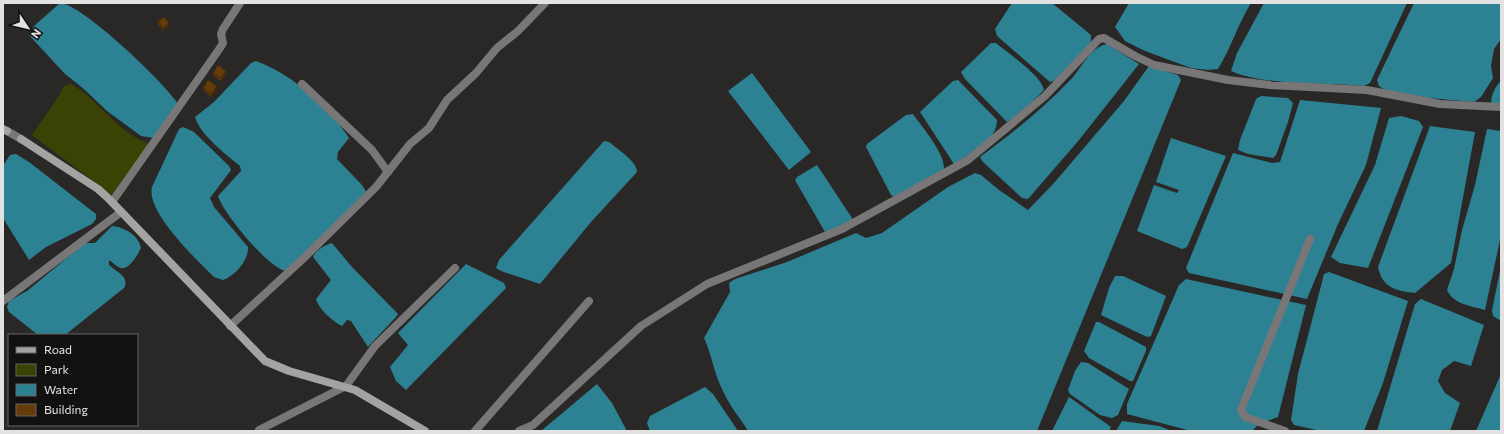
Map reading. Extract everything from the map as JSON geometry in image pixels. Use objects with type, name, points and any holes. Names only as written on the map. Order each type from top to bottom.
[{"type":"main road","points":[[21,139],[98,189],[265,362],[276,367],[346,386],[425,431]]},
{"type":"street","points":[[112,202],[220,48],[223,43],[221,34],[223,28],[240,3]]},
{"type":"street","points":[[230,326],[306,256],[376,187],[410,144],[429,128],[447,100],[476,73],[497,48],[518,31],[545,3]]},
{"type":"street","points":[[519,431],[533,425],[641,326],[707,284],[842,229],[968,160],[1045,96],[1099,39],[1104,38],[1154,65],[1228,80],[1270,85],[1367,90],[1440,104],[1501,107]]},
{"type":"street","points":[[302,84],[372,150],[388,172]]},
{"type":"street","points":[[5,130],[21,139]]},
{"type":"street","points":[[3,301],[121,212]]},
{"type":"street","points":[[1284,431],[1245,418],[1240,410],[1310,239]]},
{"type":"street","points":[[259,430],[346,386],[375,346],[456,268]]},
{"type":"street","points":[[475,431],[589,301]]},
{"type":"green space","points":[[71,84],[92,99],[130,134],[153,145],[128,181],[112,195],[32,135],[59,96],[64,86]]},
{"type":"water","points":[[60,3],[71,7],[86,16],[122,46],[141,63],[178,104],[154,138],[141,136],[107,111],[84,89],[65,74],[29,35],[34,26]]},
{"type":"water","points":[[1012,3],[1052,3],[1091,35],[1091,43],[1056,80],[1050,82],[997,36],[995,29]]},
{"type":"water","points":[[1129,3],[1251,3],[1218,69],[1208,70],[1191,68],[1145,51],[1125,41],[1115,27]]},
{"type":"water","points":[[1264,3],[1407,3],[1370,83],[1364,86],[1296,83],[1260,79],[1231,71],[1237,53]]},
{"type":"water","points":[[1414,3],[1501,3],[1501,39],[1494,49],[1491,66],[1493,78],[1481,97],[1474,102],[1429,98],[1385,90],[1379,86],[1377,80]]},
{"type":"water","points":[[991,43],[996,43],[1024,65],[1042,84],[1044,90],[1022,112],[1007,122],[965,79],[961,72]]},
{"type":"water","points":[[1107,44],[1139,64],[1079,140],[1028,199],[1022,198],[983,162],[980,157],[1017,129],[1040,109],[1073,77],[1096,49]]},
{"type":"water","points":[[256,61],[283,74],[296,83],[308,92],[331,114],[349,138],[338,152],[337,159],[362,185],[367,193],[286,271],[278,268],[258,251],[228,215],[218,196],[241,171],[240,166],[208,138],[202,131],[195,117],[214,102],[251,63]]},
{"type":"water","points":[[1149,66],[1178,75],[1181,80],[1037,431],[748,431],[728,401],[720,385],[704,338],[730,292],[729,283],[735,279],[787,262],[856,233],[866,238],[882,233],[948,187],[975,173],[981,175],[999,190],[1028,210],[1054,183],[1124,101]]},
{"type":"water","points":[[752,73],[811,152],[789,170],[728,91]]},
{"type":"water","points":[[958,80],[997,120],[996,128],[988,141],[954,164],[920,112],[953,81]]},
{"type":"water","points":[[1501,81],[1501,106],[1491,104],[1494,91]]},
{"type":"water","points":[[1261,96],[1288,98],[1293,103],[1276,155],[1273,158],[1248,154],[1238,150],[1240,140],[1256,99]]},
{"type":"water","points":[[1300,100],[1381,108],[1366,165],[1338,224],[1307,299],[1189,273],[1186,268],[1233,153],[1272,163],[1280,162]]},
{"type":"water","points":[[913,114],[941,155],[944,169],[895,197],[891,195],[866,147],[867,144],[906,115]]},
{"type":"water","points":[[1401,116],[1419,121],[1423,127],[1368,268],[1340,263],[1331,257],[1375,165],[1389,118]]},
{"type":"water","points":[[1430,126],[1475,132],[1451,263],[1415,293],[1401,291],[1390,287],[1380,274],[1378,267]]},
{"type":"water","points":[[183,127],[194,132],[229,166],[231,170],[210,198],[214,207],[248,247],[248,252],[240,267],[232,275],[223,280],[214,277],[174,235],[164,222],[152,197],[152,187],[179,129]]},
{"type":"water","points":[[1487,129],[1501,131],[1501,235],[1485,310],[1468,306],[1458,301],[1450,295],[1447,290],[1454,269],[1462,230],[1475,185]]},
{"type":"water","points":[[1171,138],[1226,156],[1187,247],[1182,249],[1137,231],[1154,185],[1177,193],[1179,190],[1156,182]]},
{"type":"water","points":[[604,141],[609,142],[626,156],[634,164],[637,172],[591,222],[540,284],[496,268],[499,260]]},
{"type":"water","points":[[16,154],[29,162],[96,214],[96,219],[92,224],[46,247],[29,260],[3,218],[3,166],[10,155]]},
{"type":"water","points":[[817,165],[852,218],[850,223],[825,232],[795,180],[797,177]]},
{"type":"water","points":[[112,226],[122,228],[131,233],[140,244],[141,248],[138,254],[127,267],[120,268],[109,260],[109,265],[119,272],[124,278],[124,288],[66,334],[37,334],[9,312],[7,307],[9,301],[27,291],[85,243],[95,243]]},
{"type":"water","points":[[332,243],[352,267],[398,314],[368,347],[351,321],[347,320],[342,326],[338,324],[330,318],[317,303],[316,299],[331,280],[313,257],[321,248]]},
{"type":"water","points":[[466,264],[504,283],[506,288],[406,390],[396,381],[390,367],[408,345],[398,333]]},
{"type":"water","points":[[1501,266],[1501,321],[1493,316],[1492,310]]},
{"type":"water","points":[[1329,272],[1408,301],[1383,383],[1364,431],[1321,431],[1294,425],[1291,420],[1298,374],[1324,274]]},
{"type":"water","points":[[1115,276],[1123,276],[1166,296],[1151,336],[1147,337],[1101,315],[1109,288]]},
{"type":"water","points":[[1186,279],[1306,305],[1278,417],[1259,424],[1252,431],[1191,431],[1127,414],[1127,404],[1179,285]]},
{"type":"water","points":[[1421,299],[1484,325],[1471,366],[1454,361],[1442,370],[1438,381],[1445,393],[1460,403],[1450,431],[1377,431],[1415,304]]},
{"type":"water","points":[[1096,322],[1099,322],[1146,347],[1146,351],[1133,381],[1130,381],[1089,358],[1084,351]]},
{"type":"water","points":[[1081,362],[1088,363],[1129,389],[1118,415],[1112,418],[1100,415],[1070,394],[1068,390],[1075,371]]},
{"type":"water","points":[[1501,374],[1501,431],[1476,431]]},
{"type":"water","points":[[597,384],[612,403],[627,431],[541,431]]},
{"type":"water","points":[[705,387],[713,394],[738,431],[650,431],[647,423],[650,416]]},
{"type":"water","points":[[1069,397],[1111,427],[1109,431],[1052,431]]},
{"type":"water","points":[[1122,421],[1159,426],[1172,431],[1116,431]]},
{"type":"building","points":[[164,17],[169,23],[163,28],[158,21]]},
{"type":"building","points":[[218,65],[226,71],[221,78],[213,73]]},
{"type":"building","points":[[208,80],[217,86],[211,94],[203,88]]}]
